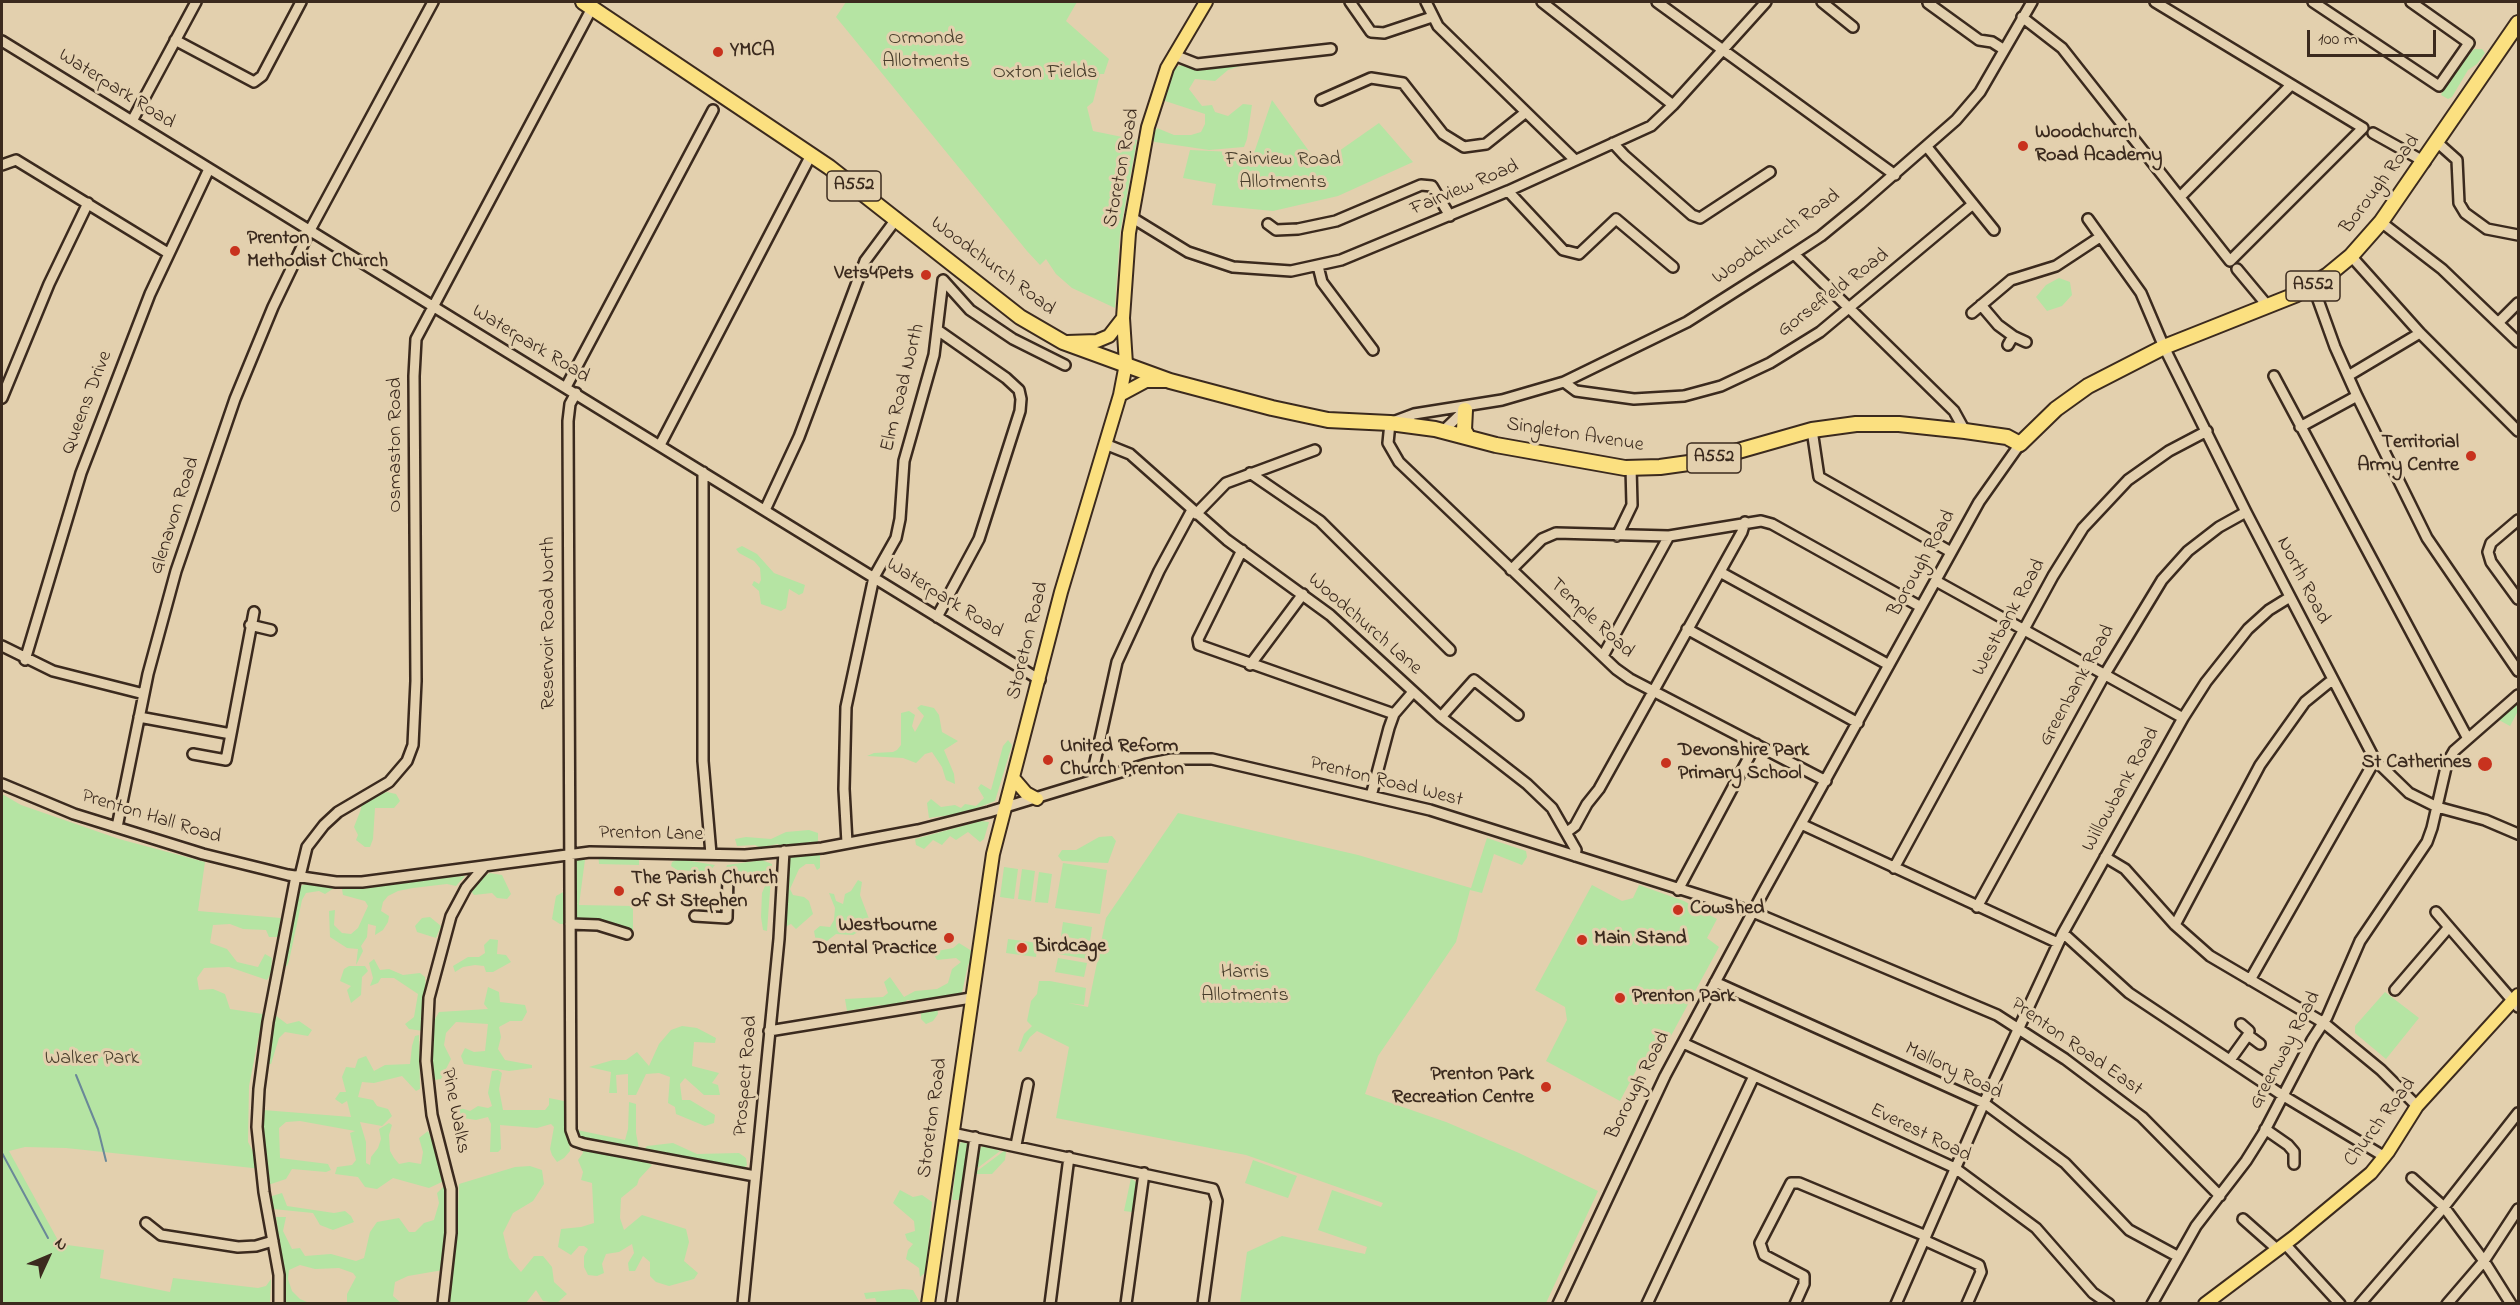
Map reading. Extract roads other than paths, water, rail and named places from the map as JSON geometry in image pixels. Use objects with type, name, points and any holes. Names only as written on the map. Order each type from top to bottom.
[{"type":"highway","name":"Woodchurch Road","points":[[588,4],[811,155],[897,218],[1020,317],[1063,342],[1170,381],[1313,417],[1390,423],[1439,430]]},
{"type":"highway","name":"Borough Road","points":[[2020,444],[2056,409],[2088,386],[2164,347],[2313,286],[2351,256],[2381,222],[2425,162],[2518,23]]},
{"type":"highway","points":[[1467,408],[1464,430],[1468,437]]},
{"type":"highway","name":"Singleton Avenue","points":[[1439,430],[1580,461],[1631,467],[1660,467],[1702,461],[1812,430],[1856,424],[1899,424],[1965,431],[2007,438],[2020,444]]},
{"type":"main road","name":"Storeton Road","points":[[928,1304],[993,854],[1061,592],[1120,395],[1125,364],[1123,318],[1131,217],[1148,127],[1158,91],[1174,55],[1206,2]]},
{"type":"main road","points":[[1063,342],[1097,341],[1108,336],[1123,318]]},
{"type":"main road","points":[[1120,395],[1146,381],[1170,381]]},
{"type":"main road","points":[[1014,779],[1026,793],[1037,799]]},
{"type":"main road","name":"Church Road","points":[[2205,1304],[2355,1187],[2385,1156],[2417,1106],[2517,1001]]},
{"type":"street","points":[[132,121],[196,2]]},
{"type":"street","points":[[175,40],[254,82],[258,80],[301,2]]},
{"type":"street","name":"Glenavon Road","points":[[117,827],[144,694],[193,517],[231,410],[273,307],[310,230],[433,2]]},
{"type":"street","points":[[1350,2],[1371,32],[1384,33],[1432,17]]},
{"type":"street","points":[[1426,2],[1432,17],[1467,56],[1575,160]]},
{"type":"street","points":[[1542,2],[1673,105]]},
{"type":"street","points":[[1657,2],[1895,175]]},
{"type":"street","name":"Fairview Road","points":[[1131,217],[1188,252],[1233,267],[1282,271],[1318,266],[1378,246],[1508,191],[1651,126],[1673,105],[1766,2]]},
{"type":"street","points":[[1822,2],[1853,27]]},
{"type":"street","name":"Woodchurch Road","points":[[1390,423],[1411,415],[1467,408],[1564,382],[1687,322],[1794,254],[1821,236],[1895,175],[1956,120],[1980,92],[2032,2]]},
{"type":"street","points":[[2156,2],[2363,128],[2233,265]]},
{"type":"street","points":[[2313,2],[2439,87],[2469,43],[2411,2]]},
{"type":"street","points":[[1928,3],[1979,40],[1992,42],[2003,49]]},
{"type":"street","name":"Osmaston Road","points":[[279,1304],[279,1275],[259,1152],[259,1089],[268,1022],[296,876],[307,847],[324,825],[338,812],[389,782],[407,761],[413,745],[416,681],[414,376],[416,339],[588,4]]},
{"type":"street","points":[[2022,17],[2062,48],[2267,305]]},
{"type":"street","name":"Waterpark Road","points":[[2,41],[1040,680]]},
{"type":"street","points":[[1174,55],[1197,64],[1331,49]]},
{"type":"street","points":[[1321,100],[1371,78],[1403,83],[1443,134],[1464,147],[1486,144],[1526,112]]},
{"type":"street","points":[[2180,197],[2291,85]]},
{"type":"street","points":[[566,387],[713,110]]},
{"type":"street","points":[[2373,133],[2425,162]]},
{"type":"street","points":[[1613,143],[1624,156],[1692,215],[1700,218],[1770,172]]},
{"type":"street","points":[[2438,143],[2457,160],[2459,203],[2465,213],[2487,229],[2518,235]]},
{"type":"street","points":[[1927,147],[1994,230]]},
{"type":"street","points":[[660,445],[811,155]]},
{"type":"street","points":[[2,165],[16,160],[168,253]]},
{"type":"street","name":"Queens Drive","points":[[26,660],[81,473],[168,253],[209,169]]},
{"type":"street","points":[[1268,224],[1276,230],[1298,229],[1336,220],[1421,185],[1432,186],[1450,216]]},
{"type":"street","points":[[1508,191],[1563,250],[1579,254],[1616,219],[1673,267]]},
{"type":"street","points":[[2,398],[49,284],[88,204]]},
{"type":"street","name":"Gorsefield Road","points":[[1564,382],[1576,391],[1634,399],[1684,396],[1721,386],[1770,363],[1820,332],[1972,204]]},
{"type":"street","points":[[765,510],[799,437],[865,261],[897,218]]},
{"type":"street","name":"North Road","points":[[2088,219],[2141,293],[2164,347],[2246,512],[2375,760],[2409,793],[2437,807],[2485,820],[2518,834]]},
{"type":"street","points":[[2381,222],[2442,269],[2518,342]]},
{"type":"street","points":[[1972,313],[2011,280],[2056,266],[2100,237]]},
{"type":"street","points":[[1794,254],[1954,411],[1965,431]]},
{"type":"street","points":[[2351,256],[2420,333],[2518,431]]},
{"type":"street","points":[[1318,266],[1322,282],[1373,350]]},
{"type":"street","name":"Elm Road North","points":[[847,843],[844,761],[846,707],[873,577],[896,538],[903,500],[904,461],[939,331],[943,280],[970,310],[1013,339],[1065,365]]},
{"type":"street","points":[[2313,286],[2357,396],[2427,538],[2518,671]]},
{"type":"street","points":[[2499,322],[2518,303]]},
{"type":"street","points":[[1981,305],[1998,325],[2026,342]]},
{"type":"street","points":[[937,616],[979,539],[1020,411],[1021,399],[1019,390],[1006,378],[939,331]]},
{"type":"street","points":[[2348,376],[2420,333]]},
{"type":"street","points":[[2008,345],[2013,336]]},
{"type":"street","points":[[2274,376],[2467,738]]},
{"type":"street","name":"Reservoir Road North","points":[[576,393],[570,404],[568,421],[568,753],[572,854],[569,1084],[571,1130],[575,1141],[755,1176]]},
{"type":"street","points":[[2300,427],[2357,396]]},
{"type":"street","name":"Woodchurch Road","points":[[1439,430],[1467,408]]},
{"type":"street","points":[[1439,430],[1443,410]]},
{"type":"street","name":"Temple Road","points":[[1390,423],[1388,443],[1399,462],[1511,570],[1630,679],[1826,781]]},
{"type":"street","points":[[1812,430],[1819,477],[1951,552]]},
{"type":"street","name":"Westbank Road","points":[[1894,868],[2069,549],[2105,502],[2143,469],[2169,451],[2207,430]]},
{"type":"street","name":"Woodchurch Lane","points":[[1105,444],[1130,454],[1194,512],[1330,615],[1441,717],[1544,799],[1567,832],[1576,850],[1575,856]]},
{"type":"street","name":"Borough Road","points":[[1558,1304],[1620,1167],[1715,982],[1979,502],[2020,444]]},
{"type":"street","points":[[1095,779],[1093,771],[1117,662],[1159,572],[1194,512],[1226,483],[1315,450]]},
{"type":"street","points":[[1617,536],[1632,505],[1631,467]]},
{"type":"street","points":[[704,472],[704,761],[711,854]]},
{"type":"street","points":[[1250,473],[1320,521],[1450,650]]},
{"type":"street","name":"Greenbank Road","points":[[1977,907],[2104,674],[2158,586],[2188,551],[2219,527],[2246,512]]},
{"type":"street","points":[[2518,520],[2491,543],[2488,552],[2491,562],[2518,599]]},
{"type":"street","points":[[1511,570],[1542,539],[1557,533],[1669,536],[1706,532],[1745,522],[1761,521],[1772,524],[1921,607]]},
{"type":"street","points":[[1567,832],[1575,826],[1587,804],[1599,789],[1720,572],[1745,522]]},
{"type":"street","points":[[1603,656],[1669,536]]},
{"type":"street","points":[[1242,550],[1198,643],[1205,650],[1394,714]]},
{"type":"street","points":[[1720,572],[1889,665]]},
{"type":"street","points":[[1936,581],[2183,718]]},
{"type":"street","points":[[1250,665],[1303,594]]},
{"type":"street","name":"Willowbank Road","points":[[1896,1304],[2019,1026],[2063,933],[2105,857],[2183,718],[2206,682],[2248,629],[2264,614],[2290,597]]},
{"type":"street","points":[[193,754],[226,760],[237,687],[246,662],[250,625],[254,612]]},
{"type":"street","points":[[250,625],[271,630]]},
{"type":"street","points":[[1688,629],[1858,723]]},
{"type":"street","points":[[2,646],[26,660],[53,671],[144,694]]},
{"type":"street","points":[[1441,717],[1474,680],[1518,715]]},
{"type":"street","points":[[2175,925],[2260,765],[2305,702],[2332,680]]},
{"type":"street","points":[[1371,796],[1379,759],[1394,714],[1413,692]]},
{"type":"street","name":"Greenway Road","points":[[2151,1304],[2196,1226],[2220,1196],[2265,1130],[2282,1095],[2324,1023],[2360,941],[2427,842],[2447,763],[2467,738],[2518,695]]},
{"type":"street","points":[[139,717],[231,734]]},
{"type":"street","points":[[1678,890],[1756,744]]},
{"type":"street","name":"Prenton Road West","points":[[1005,808],[1147,764],[1190,758],[1212,759],[1430,810],[1753,912]]},
{"type":"street","points":[[2250,980],[2375,760]]},
{"type":"street","name":"Prenton Hall Road","points":[[2,784],[74,814],[203,854],[296,876]]},
{"type":"street","name":"Prenton Lane","points":[[296,876],[336,882],[362,882],[572,854],[619,851],[711,854],[784,851],[847,843],[918,830],[1005,808]]},
{"type":"street","points":[[1801,824],[2058,944]]},
{"type":"street","name":"Prospect Road","points":[[743,1304],[784,851]]},
{"type":"street","points":[[2105,857],[2137,880],[2175,925],[2210,956],[2324,1023],[2381,1070],[2417,1106]]},
{"type":"street","name":"Pine Walks","points":[[443,1304],[451,1233],[452,1189],[432,1114],[426,1060],[429,998],[451,916],[466,888],[484,867]]},
{"type":"street","points":[[695,916],[727,918],[728,875]]},
{"type":"street","name":"Prenton Road East","points":[[1753,912],[1964,1000],[2019,1026],[2142,1117],[2220,1196]]},
{"type":"street","points":[[2436,912],[2517,1001]]},
{"type":"street","points":[[570,924],[598,925],[627,934]]},
{"type":"street","points":[[2396,990],[2449,927]]},
{"type":"street","points":[[2063,933],[2129,993],[2282,1095],[2385,1156]]},
{"type":"street","name":"Mallory Road","points":[[1715,982],[1984,1103],[2065,1163],[2129,1230],[2177,1256]]},
{"type":"street","points":[[769,1031],[971,998]]},
{"type":"street","points":[[2230,1060],[2248,1035],[2249,1031],[2241,1024]]},
{"type":"street","points":[[2248,1035],[2260,1044]]},
{"type":"street","name":"Everest Road","points":[[1683,1042],[1955,1168],[2036,1228],[2093,1293],[2109,1304]]},
{"type":"street","points":[[1647,1304],[1754,1076]]},
{"type":"street","points":[[1016,1145],[1028,1084]]},
{"type":"street","points":[[1023,1108],[1035,1110]]},
{"type":"street","points":[[2360,1304],[2444,1207],[2518,1113]]},
{"type":"street","points":[[2265,1130],[2288,1145],[2294,1152],[2294,1164]]},
{"type":"street","points":[[951,1133],[1201,1185],[1216,1193],[1203,1304]]},
{"type":"street","points":[[951,1304],[975,1137]]},
{"type":"street","points":[[1050,1304],[1070,1157]]},
{"type":"street","points":[[1126,1304],[1144,1173]]},
{"type":"street","points":[[2412,1178],[2444,1207],[2484,1261],[2511,1304]]},
{"type":"street","points":[[1795,1304],[1804,1284],[1804,1276],[1764,1255],[1760,1243],[1791,1183],[1799,1183],[1925,1238],[1979,1265],[1981,1272],[1967,1304]]},
{"type":"street","points":[[2447,1304],[2484,1261],[2518,1209]]},
{"type":"street","points":[[2243,1219],[2281,1247],[2340,1304]]},
{"type":"street","points":[[146,1223],[161,1235],[238,1247],[256,1246],[273,1241]]},
{"type":"waterway","points":[[76,1075],[98,1129],[106,1161]]},
{"type":"waterway","points":[[2,1153],[48,1238]]},
{"type":"place","name":"YMCA","points":[[718,52]]},
{"type":"place","name":"Woodchurch Road Academy","points":[[2023,146]]},
{"type":"place","name":"Prenton Methodist Church","points":[[235,251]]},
{"type":"place","name":"Vets4Pets","points":[[926,275]]},
{"type":"place","name":"Territorial Army Centre","points":[[2471,456]]},
{"type":"place","name":"United Reform Church Prenton","points":[[1048,760]]},
{"type":"place","name":"Devonshire Park Primary School","points":[[1666,763]]},
{"type":"place","name":"St Catherines","points":[[2485,764]]},
{"type":"place","name":"The Parish Church of St Stephen","points":[[619,891]]},
{"type":"place","name":"Cowshed","points":[[1678,910]]},
{"type":"place","name":"Westbourne Dental Practice","points":[[949,938]]},
{"type":"place","name":"Main Stand","points":[[1582,940]]},
{"type":"place","name":"Birdcage","points":[[1022,948]]},
{"type":"place","name":"Prenton Park","points":[[1620,998]]},
{"type":"place","name":"Prenton Park Recreation Centre","points":[[1546,1087]]},
{"type":"park label","name":"Ormonde Allotments","points":[[926,52]]},
{"type":"park label","name":"Oxton Fields","points":[[1045,74]]},
{"type":"park label","name":"Fairview Road Allotments","points":[[1283,172]]},
{"type":"park label","name":"Harris Allotments","points":[[1245,986]]},
{"type":"park label","name":"Walker Park","points":[[92,1060]]}]
